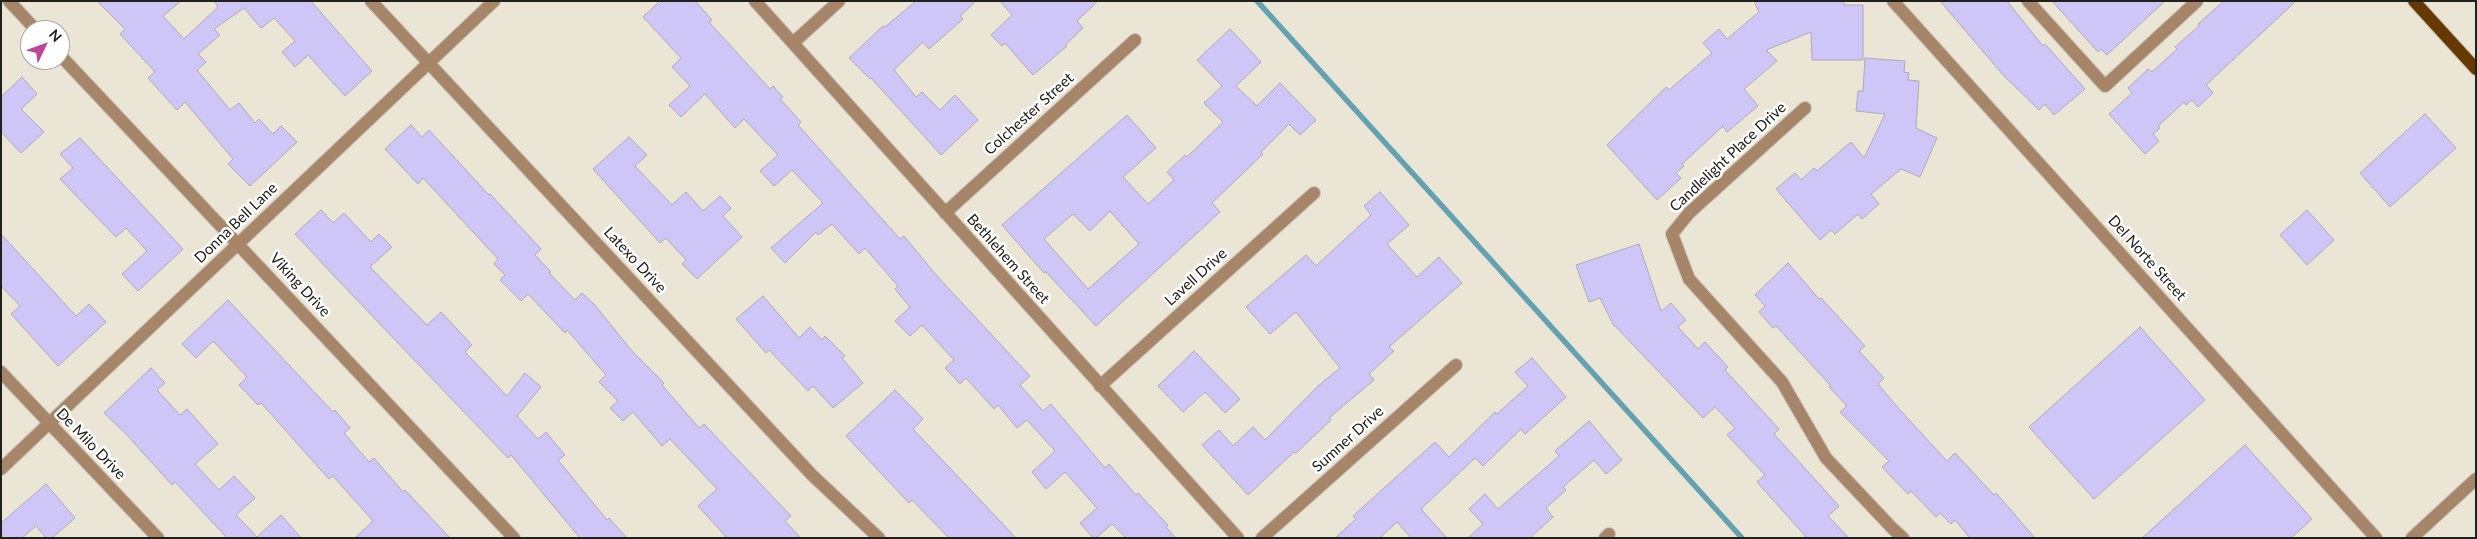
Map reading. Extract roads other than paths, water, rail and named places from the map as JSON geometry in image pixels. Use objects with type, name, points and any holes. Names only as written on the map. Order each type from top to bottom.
[{"type":"main road","points":[[2414,1],[2476,69]]},
{"type":"street","points":[[9,1],[27,20]]},
{"type":"street","name":"Latexo Drive","points":[[371,1],[812,475],[879,538]]},
{"type":"street","name":"Donna Bell Lane","points":[[1,469],[494,1]]},
{"type":"street","name":"Bethlehem Street","points":[[756,1],[1238,538]]},
{"type":"street","points":[[793,43],[840,1]]},
{"type":"street","name":"Del Norte Street","points":[[1893,1],[2376,538]]},
{"type":"street","points":[[2028,1],[2105,86],[2197,1]]},
{"type":"street","name":"Colchester Street","points":[[945,213],[1135,40]]},
{"type":"street","name":"Viking Drive","points":[[70,66],[239,243],[514,538]]},
{"type":"street","name":"Candlelight Place Drive","points":[[1805,108],[1689,213],[1672,234],[1689,279],[1782,382],[1826,458],[1893,529],[1904,538]]},
{"type":"street","name":"Lavell Drive","points":[[1100,386],[1314,193]]},
{"type":"street","name":"Sumner Drive","points":[[1262,538],[1456,365]]},
{"type":"street","name":"De Milo Drive","points":[[1,372],[158,538]]},
{"type":"street","points":[[2412,538],[2476,479]]},
{"type":"waterway","points":[[1257,1],[1742,538]]}]
